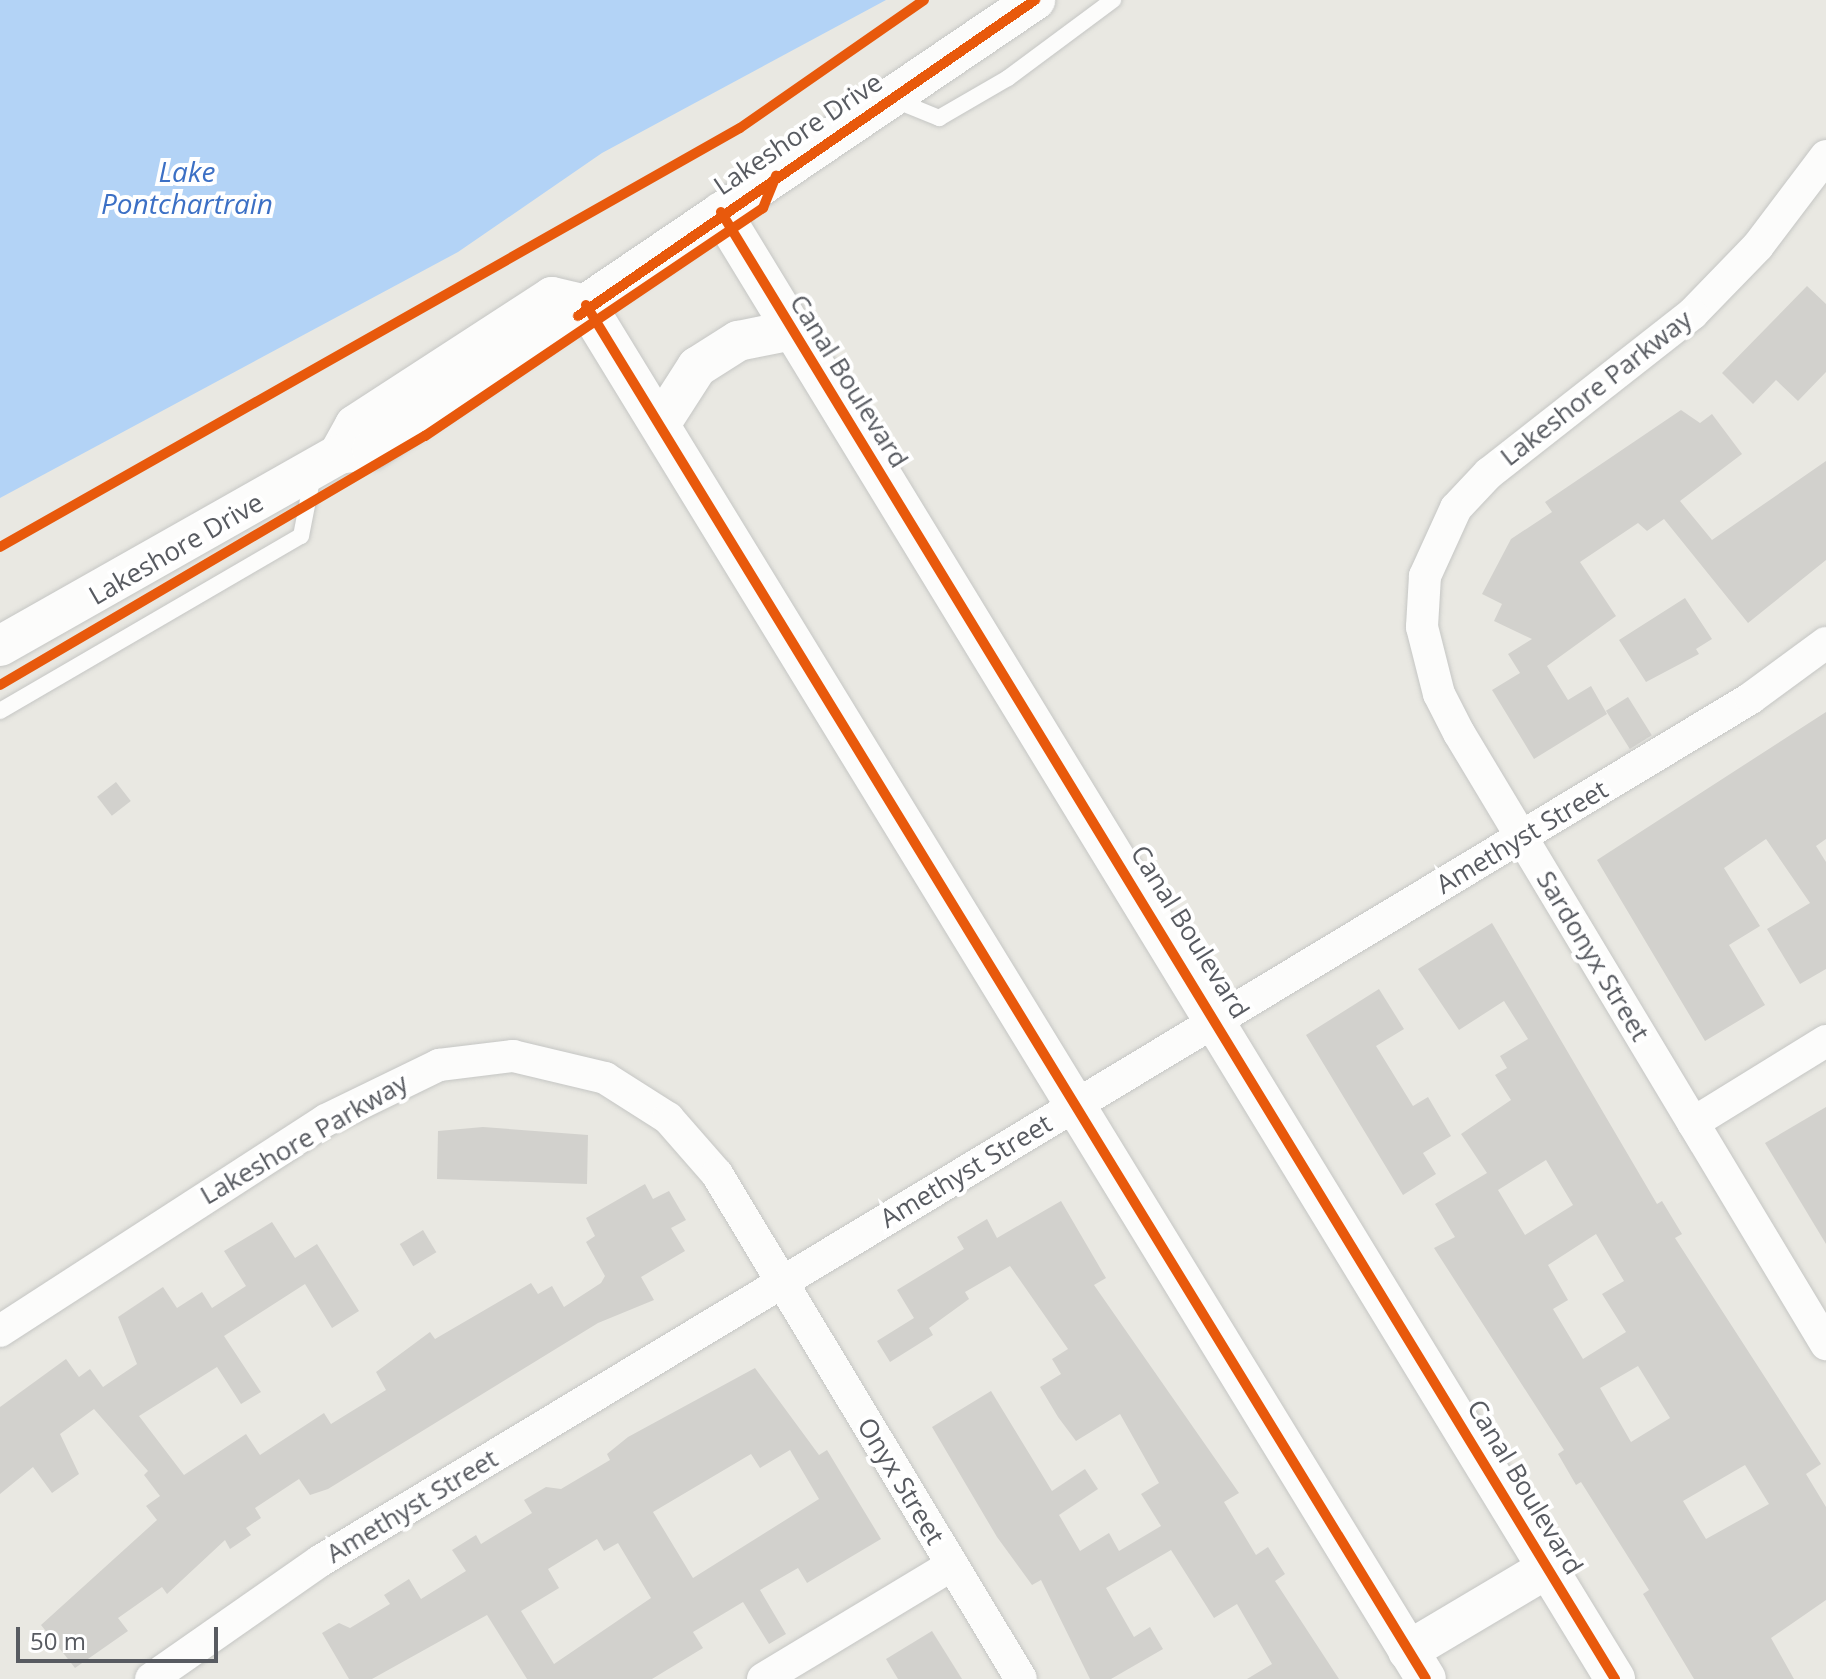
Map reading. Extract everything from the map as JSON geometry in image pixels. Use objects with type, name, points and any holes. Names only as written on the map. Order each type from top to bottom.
[{"type":"street","name":"Lakeshore Drive","points":[[4,652],[326,461],[372,449],[1035,0]]},
{"type":"street","name":"Lakeshore Parkway","points":[[1456,508],[1489,473],[1692,314],[1758,246],[1826,156]]},
{"type":"street","name":"Canal Boulevard","points":[[721,212],[1218,1020],[1615,1679]]},
{"type":"street","points":[[586,305],[661,423],[1417,1665],[1548,1568]]},
{"type":"street","points":[[661,423],[697,367],[738,341],[792,330]]},
{"type":"street","name":"Sardonyx Street","points":[[1456,508],[1425,576],[1427,659],[1459,733],[1826,1344]]},
{"type":"street","name":"Amethyst Street","points":[[151,1679],[320,1561],[1751,698],[1826,643]]},
{"type":"street","points":[[1693,1123],[1826,1041]]},
{"type":"street","name":"Lakeshore Parkway","points":[[0,1331],[326,1120],[439,1065],[483,1057],[590,1073],[668,1118],[717,1174],[782,1283]]},
{"type":"street","name":"Onyx Street","points":[[782,1283],[1021,1679]]},
{"type":"street","points":[[763,1679],[952,1565]]},
{"type":"lane","points":[[889,98],[939,118],[1008,78],[1113,0]]},
{"type":"lane","points":[[0,711],[301,536],[326,461]]},
{"type":"water","name":"Lake Pontchartrain","points":[[0,0],[886,0],[602,153],[458,252],[0,498]]},
{"type":"building","points":[[1807,286],[1826,304],[1826,372],[1798,401],[1776,380],[1753,404],[1722,373]]},
{"type":"building","points":[[1681,410],[1700,423],[1712,414],[1742,454],[1680,501],[1712,540],[1826,461],[1826,560],[1748,623],[1664,519],[1647,531],[1638,523],[1580,562],[1616,616],[1547,666],[1568,700],[1591,686],[1607,714],[1534,759],[1492,690],[1520,673],[1508,654],[1532,639],[1494,621],[1502,604],[1482,594],[1511,539],[1552,512],[1545,502]]},
{"type":"building","points":[[1685,598],[1712,639],[1696,649],[1699,654],[1646,682],[1619,640]]},
{"type":"building","points":[[1628,697],[1652,735],[1630,749],[1606,711]]},
{"type":"building","points":[[1826,712],[1826,839],[1816,846],[1826,862],[1826,969],[1800,984],[1767,929],[1810,903],[1766,839],[1724,868],[1760,926],[1729,945],[1765,1005],[1705,1041],[1597,860]]},
{"type":"building","points":[[116,782],[131,801],[112,816],[97,797]]},
{"type":"building","points":[[1492,923],[1657,1204],[1662,1201],[1682,1234],[1675,1238],[1821,1464],[1806,1474],[1826,1507],[1826,1600],[1771,1638],[1794,1679],[1694,1679],[1643,1594],[1649,1590],[1581,1482],[1576,1485],[1558,1454],[1564,1450],[1434,1248],[1455,1237],[1435,1204],[1487,1173],[1461,1134],[1511,1100],[1495,1075],[1507,1068],[1500,1056],[1528,1039],[1504,1001],[1459,1030],[1418,969]],"holes":[[[1546,1160],[1573,1205],[1525,1235],[1498,1190]],[[1596,1234],[1624,1281],[1602,1294],[1626,1332],[1583,1359],[1553,1309],[1568,1300],[1548,1265]],[[1638,1366],[1670,1418],[1631,1442],[1600,1388]],[[1745,1465],[1769,1504],[1706,1539],[1683,1501]]]},
{"type":"building","points":[[1379,989],[1404,1029],[1376,1046],[1413,1106],[1428,1097],[1451,1136],[1423,1153],[1436,1174],[1403,1195],[1306,1035]]},
{"type":"building","points":[[1826,1107],[1826,1244],[1765,1143]]},
{"type":"building","points":[[483,1127],[588,1135],[587,1184],[437,1179],[438,1131]]},
{"type":"building","points":[[645,1184],[653,1199],[669,1191],[686,1220],[671,1228],[685,1251],[641,1277],[654,1300],[598,1323],[328,1489],[310,1495],[299,1479],[255,1508],[261,1518],[246,1528],[251,1535],[230,1549],[225,1540],[167,1594],[162,1587],[118,1618],[128,1631],[75,1668],[41,1625],[157,1520],[146,1506],[160,1496],[144,1475],[148,1471],[94,1409],[60,1434],[79,1474],[52,1493],[33,1467],[0,1494],[0,1407],[66,1359],[79,1377],[90,1369],[103,1387],[137,1364],[118,1317],[163,1287],[177,1308],[202,1292],[212,1308],[246,1286],[224,1251],[272,1222],[295,1258],[317,1244],[359,1311],[332,1328],[305,1284],[224,1336],[261,1392],[241,1404],[217,1367],[139,1416],[184,1475],[246,1434],[260,1455],[324,1413],[331,1424],[386,1390],[376,1372],[430,1332],[435,1339],[531,1283],[538,1294],[552,1286],[564,1307],[601,1283],[605,1276],[586,1242],[595,1236],[586,1218]]},
{"type":"building","points":[[1061,1201],[1106,1278],[1094,1285],[1239,1493],[1224,1502],[1256,1555],[1268,1547],[1285,1574],[1275,1581],[1339,1679],[1247,1679],[1272,1664],[1237,1604],[1214,1618],[1171,1550],[1106,1588],[1134,1637],[1150,1627],[1163,1649],[1111,1679],[1090,1679],[1041,1580],[1032,1585],[997,1537],[932,1427],[991,1391],[1052,1491],[1085,1469],[1098,1489],[1059,1515],[1080,1551],[1109,1533],[1119,1551],[1161,1526],[1141,1494],[1159,1483],[1120,1414],[1076,1441],[1058,1417],[1040,1387],[1061,1374],[1052,1359],[1068,1349],[1010,1266],[965,1292],[969,1299],[929,1328],[933,1335],[890,1362],[877,1341],[914,1318],[897,1290],[964,1249],[957,1237],[987,1219],[997,1238]]},
{"type":"building","points":[[423,1230],[436,1252],[413,1266],[400,1244]]},
{"type":"building","points":[[755,1368],[819,1455],[827,1450],[881,1539],[807,1583],[798,1568],[760,1590],[786,1634],[769,1644],[743,1602],[693,1632],[703,1648],[652,1679],[527,1679],[487,1615],[372,1679],[349,1679],[322,1633],[339,1623],[350,1628],[390,1604],[384,1595],[409,1579],[421,1599],[466,1571],[452,1550],[476,1535],[481,1544],[532,1513],[524,1500],[546,1487],[561,1489],[610,1460],[607,1454],[628,1437]],"holes":[[[790,1450],[819,1499],[693,1578],[653,1512],[751,1454],[760,1468]],[[597,1539],[604,1551],[618,1543],[651,1598],[554,1664],[521,1611],[559,1588],[548,1569]]]},
{"type":"building","points":[[932,1631],[962,1679],[898,1679],[886,1659]]},
{"type":"cycle path","points":[[0,547],[740,128],[924,0]]},
{"type":"cycle path","points":[[578,316],[1035,0]]},
{"type":"cycle path","points":[[0,685],[425,436],[763,208],[776,175]]},
{"type":"cycle path","points":[[721,212],[1615,1679]]},
{"type":"cycle path","points":[[586,305],[1426,1679]]}]
